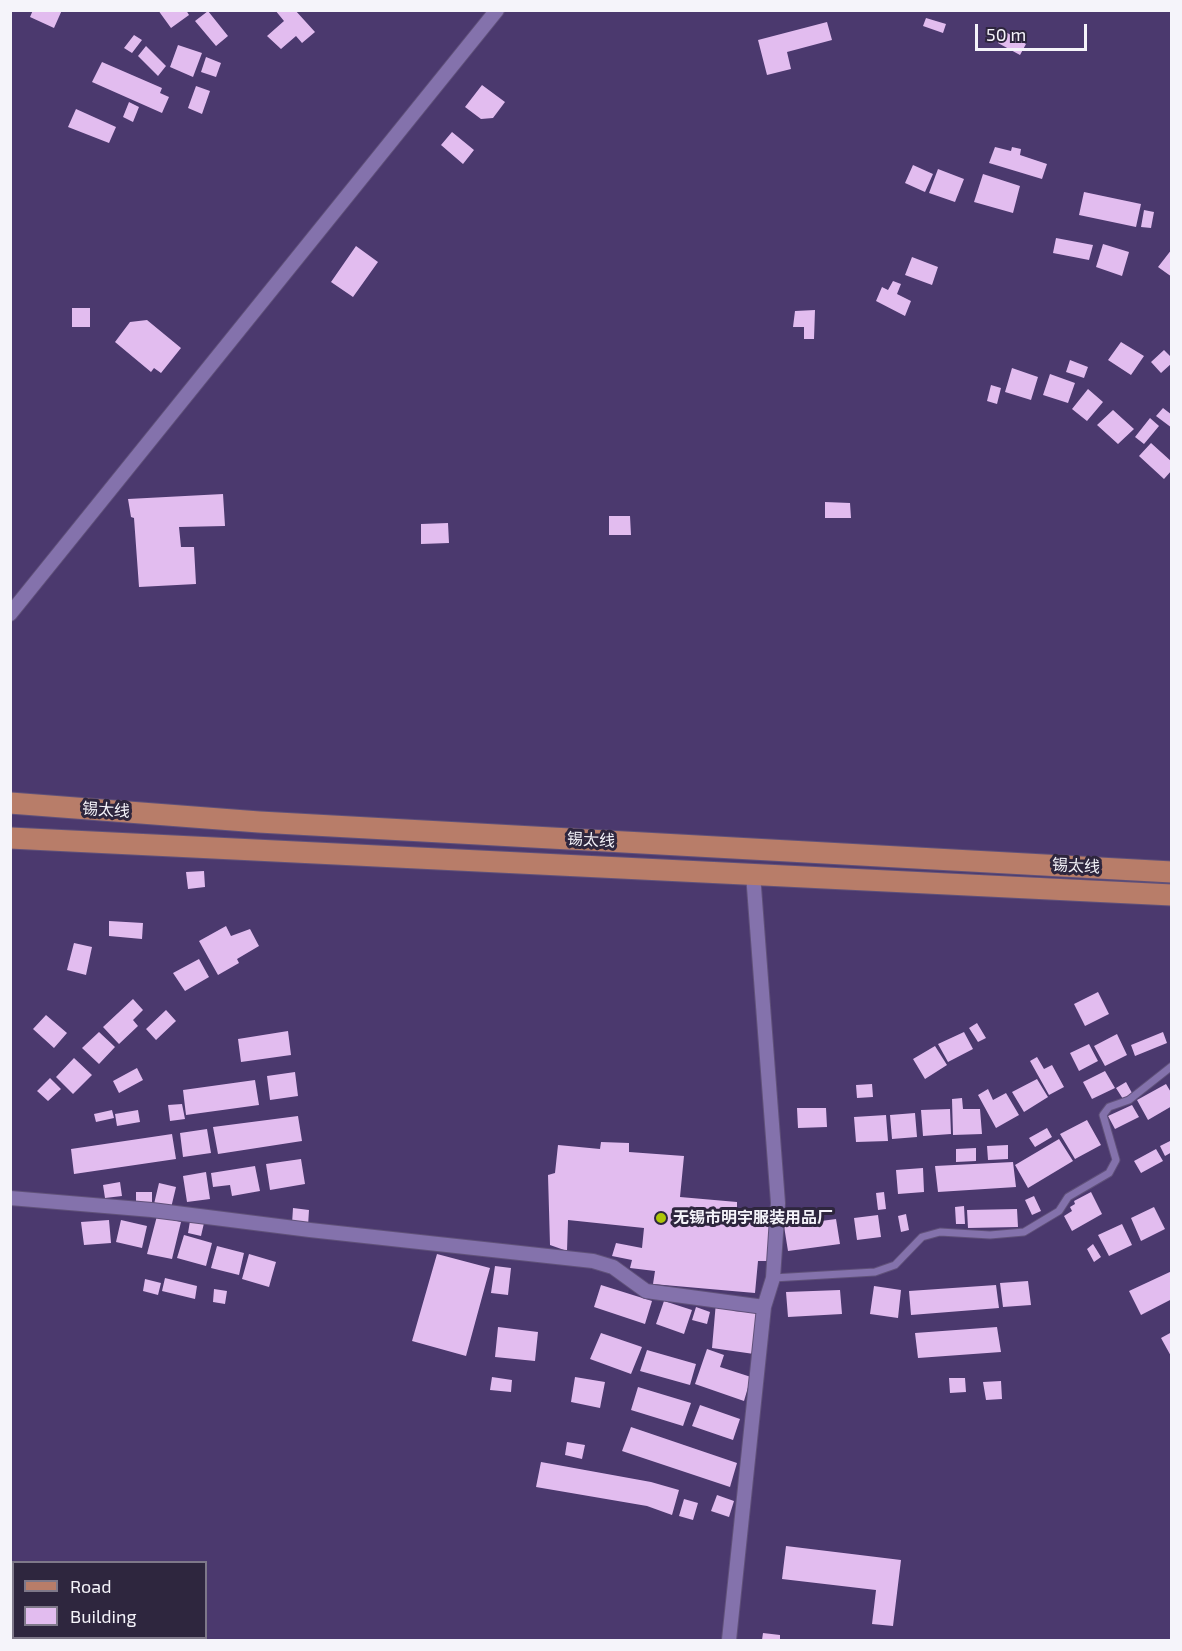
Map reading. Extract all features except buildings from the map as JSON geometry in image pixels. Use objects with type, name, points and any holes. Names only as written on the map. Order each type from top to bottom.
[{"type":"main road","name":"锡太线","points":[[10,803],[271,823],[1172,872]]},
{"type":"main road","name":"锡太线","points":[[10,838],[1172,895]]},
{"type":"street","points":[[10,614],[497,10]]},
{"type":"street","points":[[729,1641],[764,1306],[773,1278],[778,1203],[753,874]]},
{"type":"street","points":[[10,1198],[152,1210],[593,1261],[613,1267],[646,1291],[764,1306]]},
{"type":"lane","points":[[773,1278],[875,1272],[895,1265],[922,1237],[940,1232],[990,1235],[1024,1232],[1059,1211],[1068,1197],[1109,1173],[1116,1160],[1103,1115],[1109,1107],[1130,1100],[1172,1066]]},
{"type":"place","name":"无锡市明宇服装用品厂","points":[[661,1218]]}]
